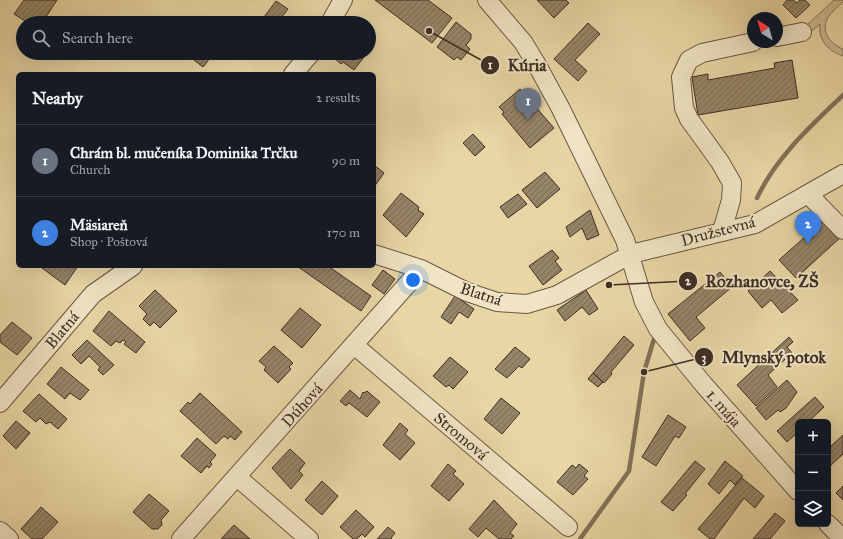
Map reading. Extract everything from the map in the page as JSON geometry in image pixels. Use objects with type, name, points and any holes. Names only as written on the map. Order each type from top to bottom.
[{"type":"street","points":[[334,16],[343,0]]},
{"type":"street","name":"1. mája","points":[[487,0],[523,42],[538,65],[562,109],[631,254],[644,302],[658,329],[704,385],[797,491]]},
{"type":"street","points":[[783,36],[802,32]]},
{"type":"street","points":[[722,231],[731,200],[732,182],[720,162],[689,119],[684,108],[681,77],[689,60],[702,53],[747,43]]},
{"type":"street","points":[[295,72],[305,60]]},
{"type":"street","name":"Družstevná","points":[[631,254],[755,224],[843,174]]},
{"type":"street","points":[[808,194],[843,230]]},
{"type":"street","name":"Blatná","points":[[376,255],[421,269],[467,292],[497,302],[526,304],[557,295],[631,254]]},
{"type":"street","name":"Blatná","points":[[0,403],[93,294],[130,268]]},
{"type":"street","name":"Dúhová","points":[[181,539],[421,269]]},
{"type":"street","name":"Stromová","points":[[354,345],[568,527]]},
{"type":"street","points":[[237,477],[309,539]]},
{"type":"street","points":[[831,527],[843,539]]},
{"type":"street","points":[[0,531],[9,539]]},
{"type":"shaded area","points":[[834,0],[843,0],[843,2],[829,16],[825,26],[827,36],[830,40],[838,47],[843,49],[843,56],[829,48],[822,40],[820,24],[812,31],[807,25]]},
{"type":"building","points":[[24,0],[57,0],[47,16],[17,16],[14,14]]},
{"type":"building","points":[[375,0],[428,0],[452,18],[432,43]]},
{"type":"building","points":[[537,0],[566,0],[569,3],[554,18]]},
{"type":"building","points":[[787,0],[793,0],[797,3],[800,0],[805,0],[810,5],[796,18],[783,5]]},
{"type":"building","points":[[276,1],[288,9],[282,16],[265,16]]},
{"type":"building","points":[[456,22],[471,34],[471,39],[466,45],[470,49],[461,60],[457,57],[454,60],[437,47]]},
{"type":"building","points":[[588,23],[600,34],[575,60],[587,71],[578,81],[554,59]]},
{"type":"building","points":[[194,60],[208,60],[203,67]]},
{"type":"building","points":[[336,60],[362,60],[354,70],[343,62],[341,64]]},
{"type":"building","points":[[792,60],[798,98],[698,115],[692,77],[708,74],[708,80],[775,68],[774,63]]},
{"type":"building","points":[[520,89],[554,128],[530,148],[502,114],[504,112],[499,107]]},
{"type":"building","points":[[473,134],[485,147],[475,156],[463,143]]},
{"type":"building","points":[[376,167],[384,173],[376,184]]},
{"type":"building","points":[[545,172],[560,189],[537,208],[522,190]]},
{"type":"building","points":[[401,193],[419,207],[418,210],[424,214],[406,237],[383,215]]},
{"type":"building","points":[[518,194],[527,204],[508,218],[500,207]]},
{"type":"building","points":[[590,210],[599,235],[587,240],[582,228],[570,237],[566,227]]},
{"type":"building","points":[[825,219],[841,237],[796,278],[779,260]]},
{"type":"building","points":[[552,250],[559,258],[555,261],[562,270],[543,285],[529,266]]},
{"type":"building","points":[[42,268],[77,268],[65,285]]},
{"type":"building","points":[[300,268],[331,268],[371,296],[361,311]]},
{"type":"building","points":[[383,270],[395,279],[384,294],[372,285]]},
{"type":"building","points":[[770,271],[798,300],[782,313],[771,300],[762,308],[748,291]]},
{"type":"building","points":[[720,272],[732,287],[696,317],[705,328],[690,341],[668,314]]},
{"type":"building","points":[[155,290],[177,311],[160,328],[154,322],[150,326],[143,319],[147,314],[139,306]]},
{"type":"building","points":[[586,290],[598,309],[589,315],[582,307],[565,321],[557,310]]},
{"type":"building","points":[[455,296],[474,309],[468,318],[459,312],[451,324],[441,317]]},
{"type":"building","points":[[300,308],[321,325],[302,348],[281,330]]},
{"type":"building","points":[[109,311],[145,342],[136,353],[124,344],[126,342],[123,340],[120,343],[116,341],[111,346],[93,331]]},
{"type":"building","points":[[12,322],[32,338],[17,355],[0,342],[0,335]]},
{"type":"building","points":[[624,336],[634,345],[611,372],[612,374],[604,383],[593,373]]},
{"type":"building","points":[[789,337],[793,342],[787,347],[792,353],[768,375],[777,387],[756,406],[737,385]]},
{"type":"building","points":[[87,340],[114,365],[103,375],[98,370],[100,367],[89,356],[81,364],[72,355]]},
{"type":"building","points":[[274,346],[293,363],[289,367],[291,369],[278,383],[264,370],[266,367],[259,361]]},
{"type":"building","points":[[515,347],[530,359],[522,368],[519,366],[507,378],[495,369]]},
{"type":"building","points":[[450,357],[468,372],[453,389],[449,385],[446,387],[433,376]]},
{"type":"building","points":[[61,367],[89,390],[80,400],[70,393],[65,399],[47,384]]},
{"type":"building","points":[[593,373],[603,382],[598,387],[588,379]]},
{"type":"building","points":[[787,380],[797,392],[786,408],[780,412],[778,410],[766,420],[756,408]]},
{"type":"building","points":[[350,390],[360,399],[363,392],[364,393],[367,391],[380,402],[367,417],[349,403],[346,406],[340,401]]},
{"type":"building","points":[[200,393],[242,432],[235,440],[230,436],[228,439],[224,436],[216,444],[180,411],[188,402],[190,404]]},
{"type":"building","points":[[39,394],[67,419],[58,429],[50,422],[46,424],[40,418],[36,422],[23,411]]},
{"type":"building","points":[[815,397],[824,407],[811,419],[795,419],[795,435],[787,442],[777,431]]},
{"type":"building","points":[[501,398],[520,413],[502,434],[484,419]]},
{"type":"building","points":[[668,415],[686,427],[679,438],[675,436],[656,466],[642,457]]},
{"type":"building","points":[[16,421],[30,433],[16,449],[3,436]]},
{"type":"building","points":[[400,423],[408,430],[405,434],[415,443],[400,460],[383,445]]},
{"type":"building","points":[[843,435],[843,454],[831,465],[831,455],[831,446]]},
{"type":"building","points":[[197,438],[216,455],[210,462],[212,464],[209,468],[207,466],[201,473],[181,456]]},
{"type":"building","points":[[290,449],[305,463],[299,471],[303,475],[291,489],[272,468]]},
{"type":"building","points":[[695,461],[705,469],[685,494],[687,495],[673,511],[661,502]]},
{"type":"building","points":[[725,461],[743,476],[735,485],[730,480],[719,494],[708,484]]},
{"type":"building","points":[[448,464],[456,471],[453,474],[464,484],[449,501],[431,486]]},
{"type":"building","points":[[579,464],[588,471],[584,476],[588,479],[573,495],[557,482],[572,465],[576,468]]},
{"type":"building","points":[[742,478],[764,496],[755,508],[744,498],[714,539],[710,539],[698,529]]},
{"type":"building","points":[[322,481],[338,496],[322,515],[305,500]]},
{"type":"building","points":[[843,486],[843,500],[836,493]]},
{"type":"building","points":[[149,494],[169,511],[161,520],[162,525],[158,529],[152,529],[133,512]]},
{"type":"building","points":[[494,500],[517,524],[510,533],[514,536],[511,539],[499,539],[486,528],[478,537],[469,529]]},
{"type":"building","points":[[41,507],[58,522],[42,539],[32,539],[21,529]]},
{"type":"building","points":[[356,510],[374,527],[365,537],[362,534],[357,539],[353,539],[340,527]]},
{"type":"building","points":[[775,513],[785,521],[770,539],[753,539]]},
{"type":"building","points":[[234,525],[250,539],[221,539]]},
{"type":"building","points":[[388,527],[395,533],[391,538],[392,539],[377,539]]},
{"type":"waterway","points":[[757,198],[765,183],[784,156],[807,130],[843,95]]},
{"type":"waterway","points":[[580,539],[629,471],[644,372],[654,339]]},
{"type":"place","name":"Kúria","points":[[429,31]]},
{"type":"place","name":"Chrám bl. mučeníka Dominika Trčku","points":[[528,121]]},
{"type":"place","name":"Mäsiareň","points":[[808,244]]},
{"type":"place","name":"Rozhanovce, ZŠ","points":[[609,285]]},
{"type":"place","name":"Mlynský potok","points":[[644,372]]}]
